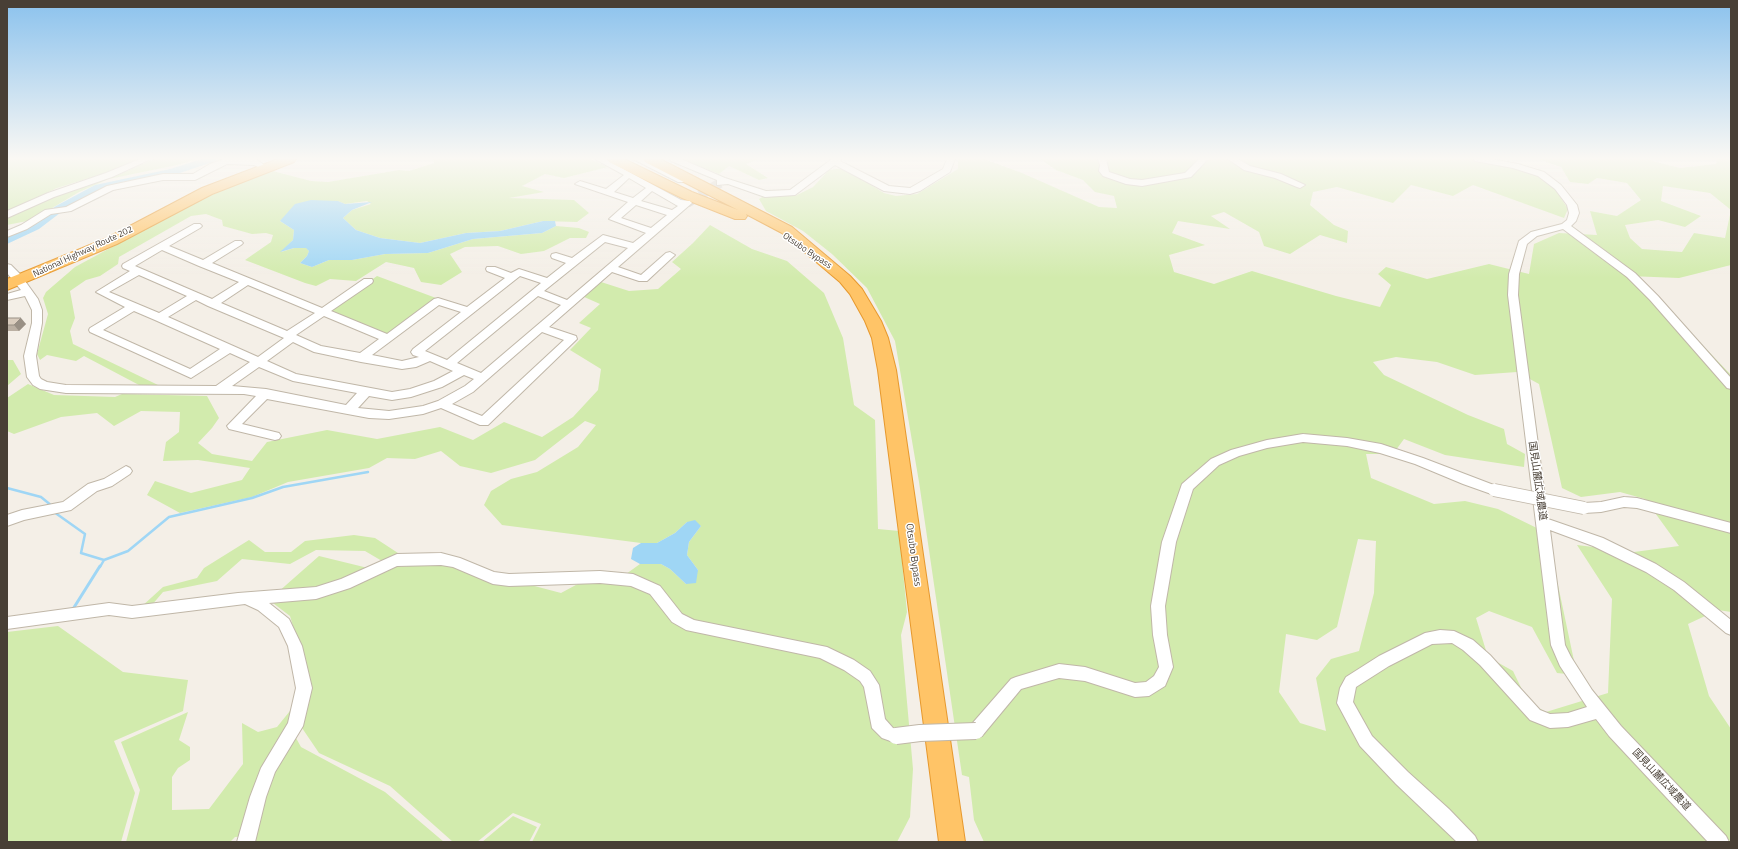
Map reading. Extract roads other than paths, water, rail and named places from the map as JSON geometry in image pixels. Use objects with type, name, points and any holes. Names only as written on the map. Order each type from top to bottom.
[{"type":"highway","name":"National Highway Route 202","points":[[14,280],[99,242],[181,199]]},
{"type":"highway","name":"National Highway Route 202","points":[[14,280],[112,241],[193,199]]},
{"type":"highway","name":"Otsubo Bypass","points":[[697,199],[785,236],[814,254],[844,279]]},
{"type":"highway","name":"Otsubo Bypass","points":[[727,199],[773,222],[816,253],[856,292],[873,321],[880,338],[888,370],[952,842]]},
{"type":"street","points":[[7,215],[44,199]]},
{"type":"street","points":[[7,234],[24,227],[48,212],[68,209],[89,199]]},
{"type":"street","points":[[624,199],[674,214]]},
{"type":"street","points":[[638,199],[614,219],[653,232]]},
{"type":"street","points":[[7,297],[14,280],[33,299],[37,310],[37,323],[30,356],[31,369],[37,382],[44,386],[66,389],[220,388],[266,393],[348,411],[369,414],[389,415],[423,410],[442,404],[469,389],[483,378],[686,203],[679,203],[672,199]]},
{"type":"street","points":[[717,199],[769,224],[816,253]]},
{"type":"street","points":[[1567,199],[1572,205],[1574,213],[1571,221],[1565,226],[1630,274],[1654,298],[1731,385]]},
{"type":"street","points":[[197,226],[127,266],[318,349],[402,365],[416,363],[430,357]]},
{"type":"street","name":"国見山麓広域農道","points":[[1565,226],[1534,234],[1522,243],[1514,274],[1514,295],[1520,353],[1558,645],[1565,661],[1599,711],[1625,742],[1720,842]]},
{"type":"street","points":[[449,364],[603,238],[635,247]]},
{"type":"street","points":[[203,264],[238,243]]},
{"type":"street","points":[[162,246],[246,282],[387,338]]},
{"type":"street","points":[[611,268],[643,279],[670,255]]},
{"type":"street","points":[[556,256],[573,262]]},
{"type":"street","points":[[491,269],[513,277]]},
{"type":"street","points":[[138,271],[101,292],[293,377],[392,396],[411,393],[438,384],[463,370]]},
{"type":"street","points":[[483,378],[417,352],[519,272],[548,282]]},
{"type":"street","points":[[220,388],[258,362],[323,312],[368,281]]},
{"type":"street","points":[[212,304],[246,282]]},
{"type":"street","points":[[536,292],[568,304]]},
{"type":"street","points":[[159,318],[194,296]]},
{"type":"street","points":[[361,358],[438,301],[468,311]]},
{"type":"street","points":[[133,307],[94,330],[191,374],[228,349]]},
{"type":"street","points":[[442,404],[484,422],[572,339],[541,328]]},
{"type":"street","points":[[348,411],[365,392]]},
{"type":"street","points":[[266,393],[233,426],[275,436]]},
{"type":"street","points":[[7,623],[109,609],[132,612],[238,599],[250,600],[316,593],[345,584],[397,560],[448,560],[493,578],[509,580],[600,577],[633,580],[655,590],[677,618],[691,626],[822,652],[849,665],[865,676],[871,685],[878,723],[888,733],[896,736],[976,730],[1016,684],[1059,671],[1085,674],[1135,690],[1150,689],[1160,681],[1166,667],[1160,635],[1158,606],[1169,542],[1187,487],[1215,462],[1235,453],[1267,444],[1303,438],[1347,442],[1381,449],[1419,461],[1467,481],[1494,490],[1584,508],[1601,507],[1624,502],[1637,502],[1731,528]]},
{"type":"street","points":[[7,521],[22,515],[66,506],[93,487],[108,483],[126,470]]},
{"type":"street","points":[[1542,522],[1598,542],[1651,568],[1679,586],[1731,629]]},
{"type":"street","points":[[246,842],[258,797],[269,768],[294,726],[304,688],[295,646],[284,623],[263,606],[250,600]]},
{"type":"street","points":[[1469,842],[1444,815],[1411,787],[1366,741],[1345,703],[1348,688],[1351,682],[1384,661],[1430,638],[1440,636],[1454,637],[1468,645],[1485,660],[1535,715],[1550,721],[1562,720],[1599,711]]},
{"type":"water","points":[[311,200],[338,201],[345,204],[372,202],[352,210],[343,218],[356,230],[380,238],[420,243],[466,233],[500,231],[543,221],[555,221],[556,226],[542,233],[473,239],[428,253],[385,254],[352,260],[329,260],[312,267],[300,263],[307,256],[309,251],[306,248],[294,248],[280,252],[293,240],[294,230],[280,221],[295,204]]},
{"type":"water","points":[[695,520],[701,526],[689,542],[687,555],[698,570],[696,583],[686,584],[670,569],[661,564],[640,564],[631,559],[633,548],[641,543],[657,543],[675,533],[687,522]]},
{"type":"waterway","points":[[7,240],[35,226],[60,208],[77,199]]},
{"type":"waterway","points":[[104,560],[128,551],[169,517],[252,498],[283,487],[368,472]]},
{"type":"waterway","points":[[7,488],[41,497],[52,506]]},
{"type":"waterway","points":[[54,512],[85,534],[81,553],[104,560]]},
{"type":"waterway","points":[[100,567],[104,560]]},
{"type":"waterway","points":[[73,609],[100,566]]},
{"type":"tunnel","points":[[687,203],[694,199]]}]
